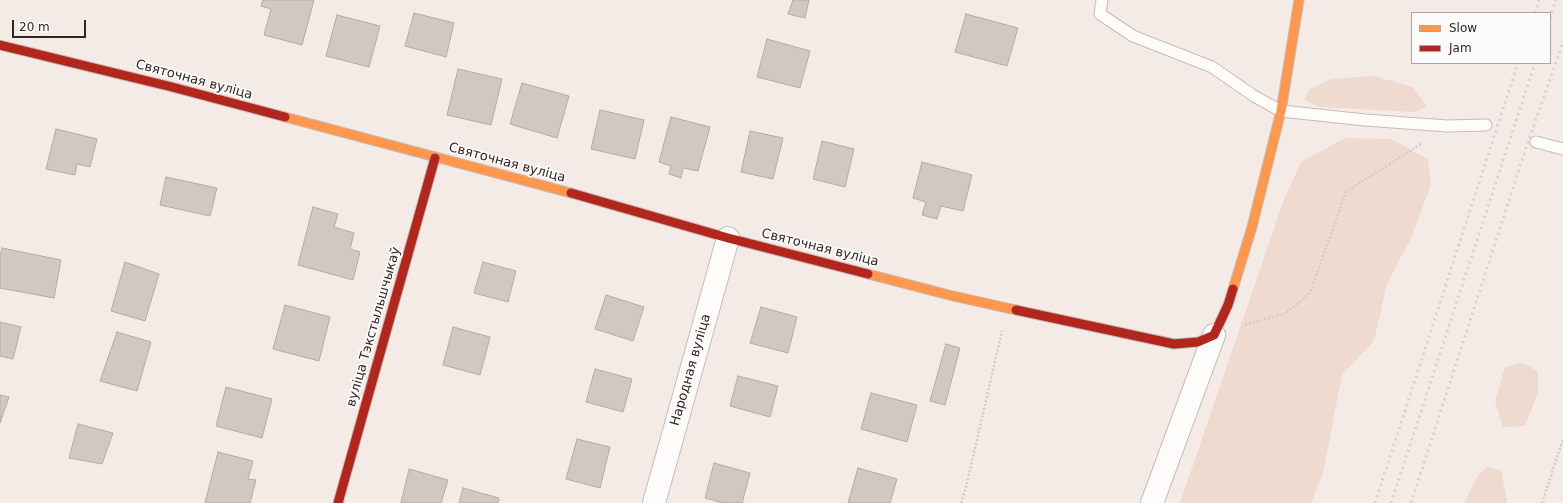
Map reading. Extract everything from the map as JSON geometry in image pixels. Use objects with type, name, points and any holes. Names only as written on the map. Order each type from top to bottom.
[{"type":"street","points":[[1152,503],[1214,335],[1228,305],[1252,227],[1281,111],[1299,0]]},
{"type":"street","name":"Святочная вуліца","points":[[0,44],[172,87],[570,193],[728,238],[953,296],[1174,344],[1198,342],[1214,335]]},
{"type":"street","name":"вуліца Тэкстыльшчыкаў","points":[[338,503],[436,158]]},
{"type":"street","name":"Народная вуліца","points":[[654,503],[728,238]]},
{"type":"lane","points":[[1102,0],[1100,14],[1133,36],[1212,67],[1254,96],[1281,111],[1447,126],[1486,125]]},
{"type":"lane","points":[[1536,142],[1563,149]]},
{"type":"path","points":[[1214,335],[1286,313],[1310,293],[1346,192],[1447,126]]},
{"type":"path","points":[[961,503],[1007,307]]},
{"type":"path","points":[[1542,503],[1563,439]]},
{"type":"shaded area","points":[[1374,76],[1413,87],[1427,107],[1414,112],[1320,107],[1304,100],[1309,90],[1331,79]]},
{"type":"shaded area","points":[[1345,138],[1391,139],[1428,159],[1431,185],[1411,238],[1387,284],[1374,341],[1342,375],[1323,473],[1311,503],[1180,503],[1283,202],[1301,162]]},
{"type":"shaded area","points":[[1522,363],[1538,371],[1538,393],[1525,426],[1503,427],[1495,401],[1505,367]]},
{"type":"shaded area","points":[[1487,467],[1501,470],[1507,501],[1506,503],[1464,503],[1477,477]]},
{"type":"building","points":[[263,0],[314,0],[302,45],[264,35],[271,9],[261,6]]},
{"type":"building","points":[[793,0],[809,0],[805,18],[788,14]]},
{"type":"building","points":[[414,13],[454,23],[446,57],[405,46]]},
{"type":"building","points":[[966,14],[1018,28],[1007,66],[955,52]]},
{"type":"building","points":[[337,15],[380,26],[369,67],[326,56]]},
{"type":"building","points":[[767,39],[810,51],[800,88],[757,77]]},
{"type":"building","points":[[458,69],[502,79],[491,125],[447,115]]},
{"type":"building","points":[[522,83],[569,96],[557,138],[510,124]]},
{"type":"building","points":[[600,110],[644,120],[635,159],[591,149]]},
{"type":"building","points":[[671,117],[710,127],[698,171],[683,168],[681,178],[669,174],[671,166],[659,162]]},
{"type":"building","points":[[56,129],[97,139],[90,167],[77,164],[75,175],[46,169]]},
{"type":"building","points":[[750,131],[783,138],[773,179],[741,172]]},
{"type":"building","points":[[822,141],[854,149],[845,187],[813,179]]},
{"type":"building","points":[[922,162],[972,175],[963,211],[941,206],[937,219],[922,215],[926,202],[913,198]]},
{"type":"building","points":[[166,177],[217,188],[210,216],[160,205]]},
{"type":"building","points":[[313,207],[338,214],[334,227],[354,233],[350,249],[360,252],[353,280],[298,265]]},
{"type":"building","points":[[2,248],[61,260],[54,298],[0,288],[0,256]]},
{"type":"building","points":[[125,262],[159,274],[145,321],[111,311]]},
{"type":"building","points":[[483,262],[516,271],[508,302],[474,293]]},
{"type":"building","points":[[606,295],[644,307],[633,341],[595,329]]},
{"type":"building","points":[[285,305],[330,317],[319,361],[273,349]]},
{"type":"building","points":[[761,307],[797,317],[788,353],[750,343]]},
{"type":"building","points":[[0,322],[21,327],[13,359],[0,356]]},
{"type":"building","points":[[453,327],[490,337],[480,375],[443,365]]},
{"type":"building","points":[[117,332],[151,342],[137,391],[100,381]]},
{"type":"building","points":[[946,344],[960,348],[945,405],[930,401]]},
{"type":"building","points":[[595,369],[632,379],[623,412],[586,402]]},
{"type":"building","points":[[738,376],[778,386],[770,417],[730,406]]},
{"type":"building","points":[[226,387],[272,399],[262,438],[216,426]]},
{"type":"building","points":[[871,393],[917,405],[907,442],[861,429]]},
{"type":"building","points":[[0,395],[9,397],[0,423]]},
{"type":"building","points":[[78,424],[113,433],[102,464],[69,458]]},
{"type":"building","points":[[577,439],[610,447],[600,488],[566,479]]},
{"type":"building","points":[[218,452],[253,461],[248,479],[256,480],[250,503],[205,503]]},
{"type":"building","points":[[714,463],[750,473],[742,503],[723,503],[705,498]]},
{"type":"building","points":[[858,468],[897,479],[890,503],[848,503]]},
{"type":"building","points":[[409,469],[448,480],[441,503],[401,503]]},
{"type":"building","points":[[463,488],[499,498],[498,503],[459,503]]},
{"type":"railway","points":[[1535,12],[1539,0]]},
{"type":"railway","points":[[1551,15],[1556,0]]},
{"type":"railway","points":[[1411,503],[1524,154],[1563,42]]},
{"type":"railway","points":[[1375,503],[1518,64]]},
{"type":"railway","points":[[1391,503],[1535,64]]},
{"type":"traffic: slow","points":[[1233,289],[1252,227],[1281,111],[1299,0]]},
{"type":"traffic: slow","points":[[285,117],[571,193]]},
{"type":"traffic: slow","points":[[868,274],[953,296],[1016,310]]},
{"type":"traffic: jam","points":[[0,45],[172,87],[285,117]]},
{"type":"traffic: jam","points":[[338,503],[435,158]]},
{"type":"traffic: jam","points":[[571,193],[728,238],[868,274]]},
{"type":"traffic: jam","points":[[1016,310],[1174,344],[1198,342],[1214,335],[1228,305],[1233,289]]}]
